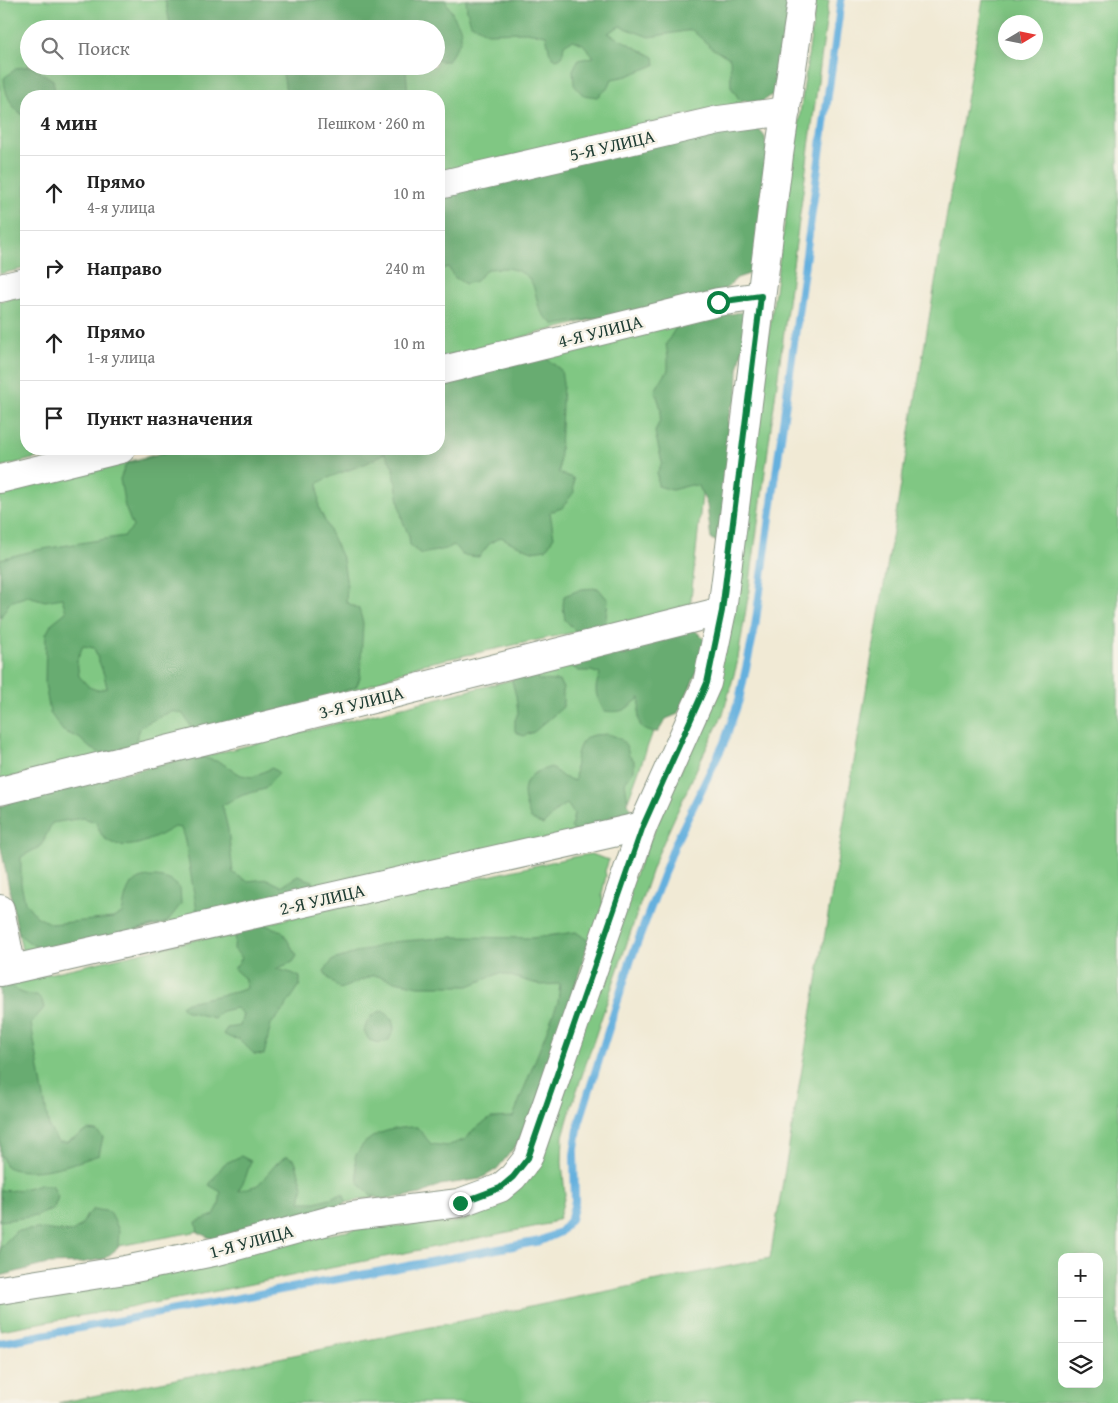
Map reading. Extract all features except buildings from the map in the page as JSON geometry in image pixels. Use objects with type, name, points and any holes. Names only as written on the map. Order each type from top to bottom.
[{"type":"street","points":[[643,826],[707,683],[722,611],[779,155],[802,0]]},
{"type":"street","name":"5-Я УЛИЦА","points":[[445,184],[719,120],[786,111]]},
{"type":"street","points":[[0,288],[20,283]]},
{"type":"street","name":"4-Я УЛИЦА","points":[[445,369],[718,302],[761,296]]},
{"type":"street","points":[[0,479],[97,455]]},
{"type":"street","name":"3-Я УЛИЦА","points":[[0,791],[722,611]]},
{"type":"street","name":"2-Я УЛИЦА","points":[[6,970],[643,826]]},
{"type":"street","name":"1-Я УЛИЦА","points":[[0,1290],[125,1270],[218,1251],[352,1216],[460,1203],[500,1188],[513,1177],[528,1158],[643,826]]},
{"type":"street","points":[[0,909],[6,970]]},
{"type":"green space","points":[[0,0],[756,0],[743,102],[445,172],[445,90],[20,90],[20,269],[0,274]]},
{"type":"green space","points":[[165,0],[445,0],[461,29],[461,40],[448,61],[445,61],[445,20],[169,20]]},
{"type":"green space","points":[[466,0],[798,0],[779,90],[762,102],[752,103],[739,99],[731,87],[730,58],[713,49],[692,30],[649,37],[620,26],[608,33],[654,57],[655,65],[627,76],[612,79],[608,88],[597,97],[583,95],[574,85],[573,70],[578,60],[594,57],[583,44],[572,40],[564,45],[562,57],[556,59],[550,54],[546,35],[526,32],[488,33],[471,24]]},
{"type":"green space","points":[[816,0],[829,0],[748,597],[737,664],[723,714],[654,863],[572,1105],[563,1136],[562,1162],[565,1195],[559,1218],[548,1224],[187,1297],[0,1330],[0,1300],[265,1246],[364,1228],[455,1222],[482,1214],[505,1196],[641,860],[685,761],[762,383]]},
{"type":"green space","points":[[983,0],[1118,0],[1118,1403],[58,1403],[770,1258]]},
{"type":"green space","points":[[20,68],[20,75],[45,75],[53,80],[55,90],[20,90],[20,113],[10,100],[5,89],[4,78]]},
{"type":"green space","points":[[283,75],[406,75],[408,90],[285,90]]},
{"type":"green space","points":[[752,121],[765,137],[769,164],[752,273],[737,278],[728,287],[706,299],[555,325],[545,317],[538,303],[532,283],[521,272],[508,268],[487,269],[476,281],[465,284],[454,277],[448,267],[445,268],[445,193]]},
{"type":"green space","points":[[445,201],[718,288],[445,356]]},
{"type":"green space","points":[[20,296],[20,455],[49,455],[0,467],[0,301]]},
{"type":"green space","points":[[715,308],[703,486],[690,608],[419,665],[340,697],[0,780],[0,491],[153,455],[445,455],[445,378]]},
{"type":"green space","points":[[742,312],[750,319],[738,369],[737,401],[731,407],[728,421],[730,463],[723,477],[726,506],[718,542],[711,539],[707,505],[699,486],[691,485],[672,490],[658,486],[657,473],[662,463],[655,432],[660,420],[661,409],[655,390],[668,370],[666,344],[687,314],[714,317]]},
{"type":"green space","points":[[546,358],[561,370],[563,383],[559,473],[573,478],[574,492],[562,508],[550,512],[554,537],[546,549],[532,551],[501,537],[490,543],[479,557],[462,555],[454,545],[446,549],[421,554],[410,546],[409,536],[402,519],[393,467],[386,455],[445,455],[445,380]]},
{"type":"green space","points":[[159,455],[381,455],[367,463],[318,483],[319,508],[343,560],[347,585],[346,602],[359,609],[363,623],[360,678],[356,687],[294,709],[201,729],[192,728],[183,714],[172,711],[141,726],[133,748],[101,753],[90,748],[79,738],[63,731],[50,713],[45,684],[46,634],[52,623],[66,612],[62,598],[45,601],[28,596],[10,602],[0,618],[0,559],[37,550],[124,536],[133,527],[125,507],[120,479],[126,464]],"holes":[[[83,646],[94,648],[107,688],[97,690],[89,687],[79,676],[77,660]]]},
{"type":"green space","points":[[598,588],[608,600],[605,627],[589,634],[575,630],[565,620],[564,596],[582,589]]},
{"type":"green space","points":[[694,629],[705,640],[706,651],[678,714],[666,719],[658,732],[644,730],[641,726],[639,722],[640,698],[624,710],[604,711],[596,693],[600,674],[591,671],[578,671],[572,666],[581,655]]},
{"type":"green space","points":[[688,636],[620,822],[23,956],[0,839],[0,807]]},
{"type":"green space","points":[[515,669],[534,669],[538,680],[559,681],[563,688],[563,707],[534,732],[523,736],[515,731],[515,720],[518,713],[512,681]]},
{"type":"green space","points":[[607,734],[622,741],[627,747],[629,756],[634,760],[634,770],[625,782],[628,803],[633,813],[632,820],[579,838],[571,827],[574,814],[567,804],[559,808],[543,825],[531,819],[524,792],[530,777],[537,772],[551,767],[563,777],[575,781],[580,745],[590,736]]},
{"type":"green space","points":[[201,757],[220,762],[241,775],[252,777],[272,768],[279,773],[265,789],[243,795],[222,805],[228,829],[233,873],[247,881],[267,879],[281,886],[298,876],[313,881],[312,891],[206,916],[197,911],[181,828],[174,827],[139,844],[120,845],[111,843],[103,837],[96,822],[83,818],[52,823],[41,846],[21,857],[21,884],[25,902],[36,916],[51,924],[113,918],[122,913],[130,886],[138,880],[149,877],[166,879],[180,888],[181,904],[167,922],[52,951],[33,945],[21,936],[17,927],[0,843],[0,807],[22,797],[187,758]]},
{"type":"green space","points":[[591,854],[609,860],[605,871],[606,876],[602,894],[603,907],[589,941],[586,938],[521,1125],[487,1174],[291,1214],[0,1268],[0,985],[325,910],[404,895]]},
{"type":"green space","points":[[265,925],[282,931],[297,956],[293,962],[276,969],[300,977],[300,985],[271,1024],[264,1055],[254,1054],[239,1039],[223,1034],[227,1028],[240,1026],[243,1014],[236,1008],[222,1011],[214,1018],[186,1011],[181,1006],[187,1002],[247,988],[244,978],[234,969],[242,958],[234,949],[235,936],[246,927]]},
{"type":"green space","points":[[576,932],[589,941],[538,1107],[517,1144],[497,1169],[480,1179],[440,1185],[421,1194],[395,1198],[379,1199],[368,1193],[358,1182],[355,1157],[363,1144],[372,1137],[397,1129],[417,1127],[431,1144],[447,1146],[466,1139],[474,1129],[491,1118],[513,1117],[558,1002],[560,984],[541,985],[500,973],[469,986],[418,986],[374,975],[340,989],[328,978],[324,971],[333,960],[392,942],[453,937],[532,938]]},
{"type":"green space","points":[[7,982],[20,992],[28,995],[37,995],[42,1000],[44,1008],[31,1023],[49,1127],[58,1142],[67,1142],[88,1130],[96,1131],[103,1137],[99,1155],[64,1166],[39,1171],[15,1170],[5,1166],[2,1156],[0,1156],[0,983]]},
{"type":"green space","points":[[383,1011],[392,1018],[394,1029],[389,1040],[378,1043],[369,1040],[364,1031],[370,1018],[375,1013]]},
{"type":"green space","points":[[241,1156],[251,1161],[245,1179],[238,1191],[258,1185],[277,1163],[287,1156],[295,1160],[303,1187],[300,1202],[316,1202],[343,1194],[347,1203],[271,1226],[250,1226],[212,1239],[198,1232],[196,1222],[214,1215],[219,1205],[221,1192],[209,1185],[224,1164]]},
{"type":"green space","points":[[40,1184],[53,1186],[58,1197],[54,1208],[37,1216],[0,1221],[0,1190],[16,1190]]},
{"type":"green space","points":[[94,1209],[110,1212],[119,1230],[118,1248],[104,1259],[79,1263],[47,1264],[0,1276],[0,1246],[16,1231],[38,1229],[72,1232],[81,1226],[87,1215]]},
{"type":"waterway","points":[[0,1343],[540,1241],[560,1232],[571,1219],[575,1202],[574,1155],[579,1123],[630,962],[675,844],[724,743],[739,700],[755,627],[841,0]]},
{"type":"route","points":[[460,1203],[500,1188],[513,1177],[528,1158],[643,826],[707,683],[722,611],[761,296],[718,302]]}]
